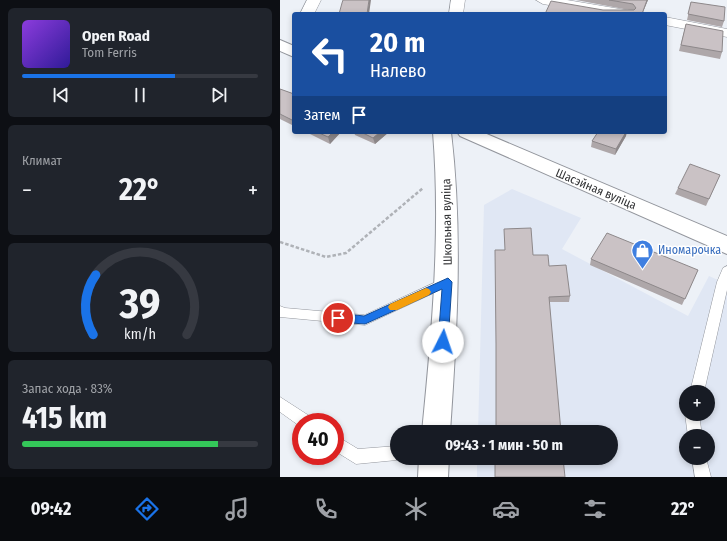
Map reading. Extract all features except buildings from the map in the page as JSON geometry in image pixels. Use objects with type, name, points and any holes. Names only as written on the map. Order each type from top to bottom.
[{"type":"street","points":[[309,12],[314,0]]},
{"type":"street","points":[[456,12],[458,0]]},
{"type":"street","points":[[543,0],[614,12]]},
{"type":"street","points":[[667,21],[727,33]]},
{"type":"street","name":"Школьная вуліца","points":[[437,425],[448,282],[446,168],[442,134]]},
{"type":"street","name":"Шасэйная вуліца","points":[[471,134],[727,245]]},
{"type":"street","points":[[433,477],[434,465]]},
{"type":"lane","points":[[699,385],[727,271]]},
{"type":"lane","points":[[280,311],[283,314],[365,320],[448,282]]},
{"type":"lane","points":[[280,404],[293,413]]},
{"type":"lane","points":[[344,448],[356,457],[390,453]]},
{"type":"lane","points":[[700,465],[703,477]]},
{"type":"path","points":[[280,242],[326,257],[346,254],[446,168]]},
{"type":"shaded area","points":[[512,189],[581,218],[562,249],[688,316],[709,276],[727,284],[727,477],[477,477],[477,465],[618,465],[618,425],[478,425],[484,205]]},
{"type":"slow traffic","points":[[393,307],[426,292]]},
{"type":"place","name":"Иномарочка","points":[[642,270]]},
{"type":"route","points":[[338,318],[365,320],[448,282],[443,342]]}]
